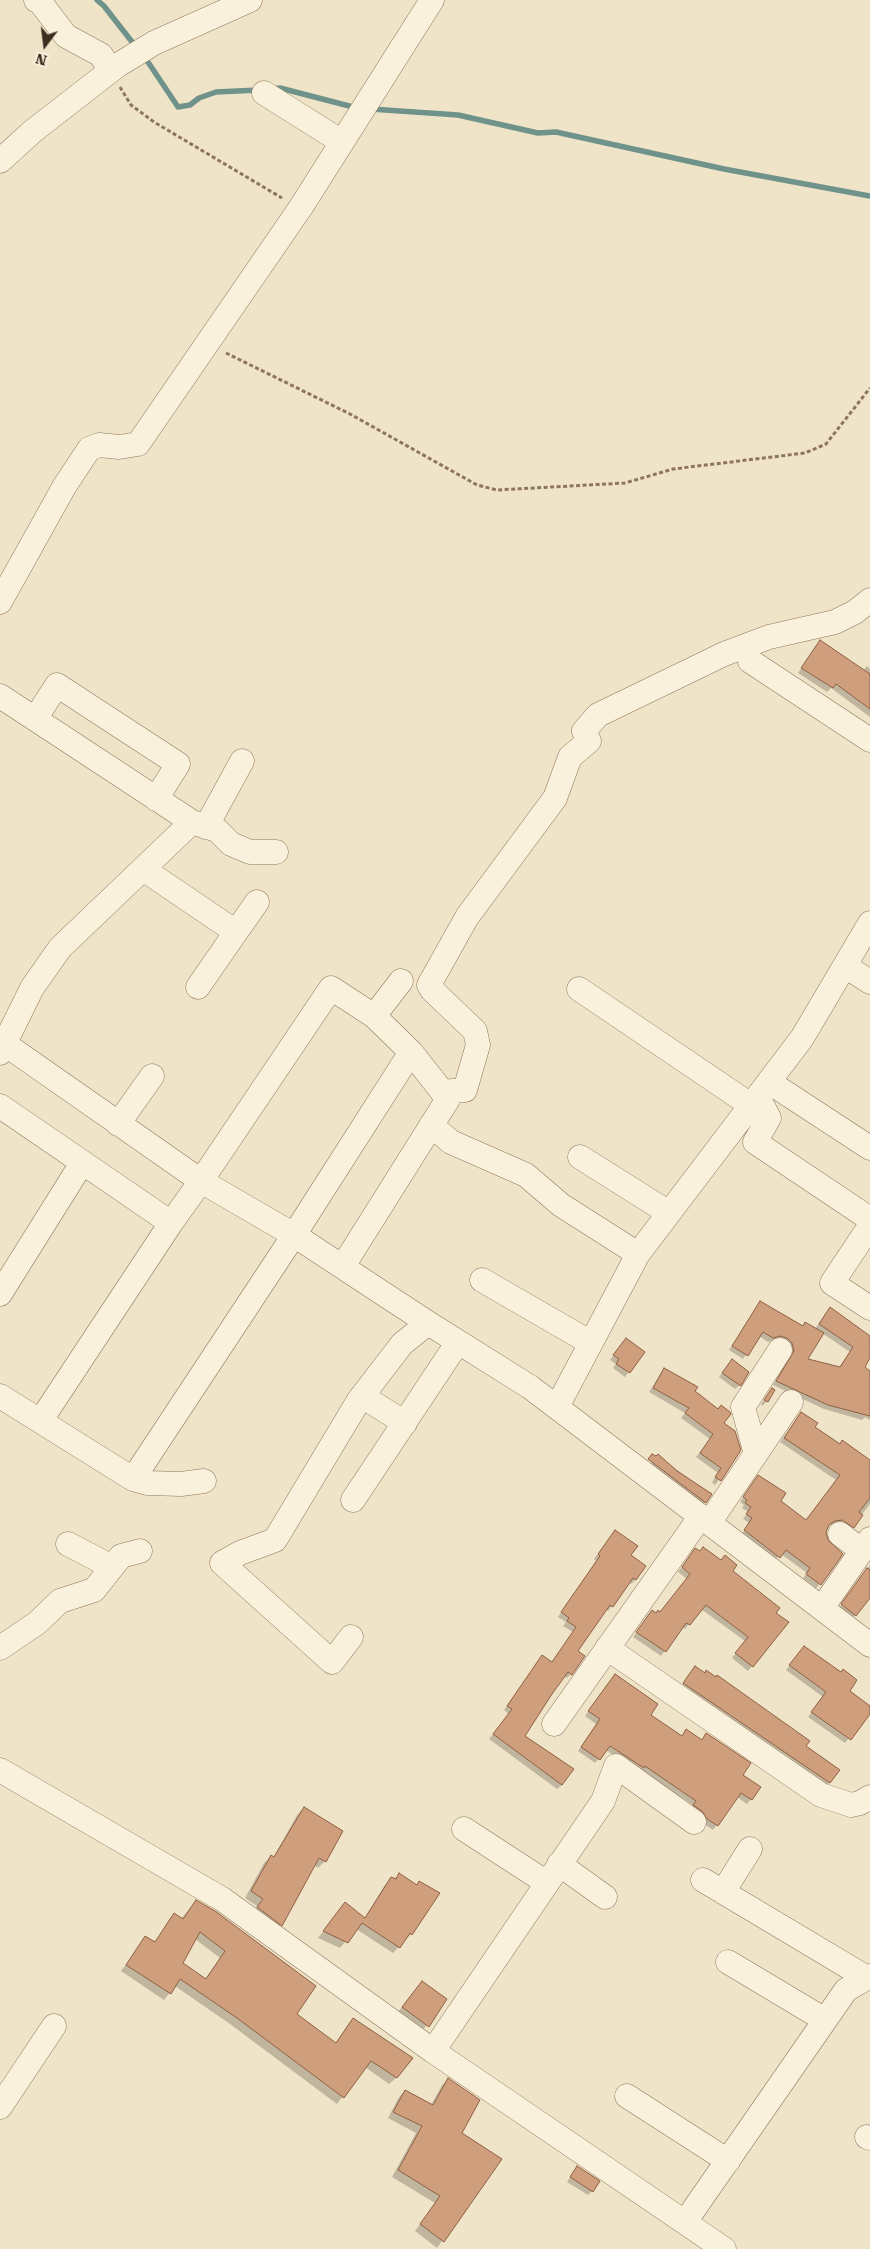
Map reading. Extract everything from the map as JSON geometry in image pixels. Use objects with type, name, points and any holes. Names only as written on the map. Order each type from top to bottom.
[{"type":"street","points":[[36,0],[40,2],[66,36],[101,55],[114,68]]},
{"type":"street","points":[[0,160],[33,131],[114,68],[154,43],[226,4],[250,0]]},
{"type":"street","points":[[0,602],[64,487],[89,449],[99,445],[119,447],[138,444],[300,208],[432,0]]},
{"type":"street","points":[[264,93],[342,142]]},
{"type":"street","points":[[442,1092],[465,1090],[478,1045],[475,1031],[429,985],[467,917],[555,798],[570,757],[589,741],[584,731],[598,715],[724,654],[768,637],[835,622],[854,612],[870,600]]},
{"type":"street","points":[[750,661],[870,740]]},
{"type":"street","points":[[35,719],[57,685],[162,753],[178,764],[156,799]]},
{"type":"street","points":[[0,696],[156,799],[199,824],[217,830],[231,844],[250,852],[276,852]]},
{"type":"street","points":[[242,761],[199,824],[143,869],[60,948],[32,988],[2,1049],[118,1124],[201,1182],[294,1235],[530,1387],[822,1608],[868,1638]]},
{"type":"street","points":[[143,869],[236,932]]},
{"type":"street","points":[[198,987],[257,902]]},
{"type":"street","points":[[557,1407],[638,1254],[802,1038],[870,923]]},
{"type":"street","points":[[845,966],[870,982]]},
{"type":"street","points":[[374,1016],[401,982]]},
{"type":"street","points":[[41,1420],[171,1222],[201,1182],[331,988],[374,1016],[411,1052],[448,1099],[343,1266]]},
{"type":"street","points":[[579,989],[760,1095],[870,1148]]},
{"type":"street","points":[[132,1479],[294,1235],[411,1052]]},
{"type":"street","points":[[118,1124],[152,1076]]},
{"type":"street","points":[[760,1095],[769,1118],[755,1142],[870,1218]]},
{"type":"street","points":[[2,1112],[171,1222]]},
{"type":"street","points":[[431,1125],[451,1142],[526,1175],[561,1205],[638,1254]]},
{"type":"street","points":[[580,1157],[669,1213]]},
{"type":"street","points":[[0,1294],[82,1163]]},
{"type":"street","points":[[870,1226],[832,1283],[870,1308]]},
{"type":"street","points":[[482,1280],[591,1343]]},
{"type":"street","points":[[351,1637],[332,1662],[222,1563],[240,1553],[275,1540],[362,1396],[402,1344],[428,1323]]},
{"type":"street","points":[[354,1500],[458,1342]]},
{"type":"street","points":[[756,1454],[743,1407],[780,1350]]},
{"type":"street","points":[[0,1396],[41,1420],[132,1479],[147,1483],[181,1484],[204,1481]]},
{"type":"street","points":[[362,1396],[404,1423]]},
{"type":"street","points":[[554,1724],[607,1648],[756,1454],[791,1402]]},
{"type":"street","points":[[822,1608],[866,1544],[840,1534]]},
{"type":"street","points":[[68,1544],[112,1567]]},
{"type":"street","points":[[4,1640],[37,1623],[60,1601],[94,1590],[122,1556],[140,1551]]},
{"type":"street","points":[[607,1648],[821,1795],[851,1805],[860,1803],[870,1797]]},
{"type":"street","points":[[433,2051],[603,1800],[616,1766],[694,1822]]},
{"type":"street","points":[[0,1770],[222,1900],[433,2051],[685,2222],[707,2245]]},
{"type":"street","points":[[464,1829],[605,1898]]},
{"type":"street","points":[[724,1892],[750,1849]]},
{"type":"street","points":[[685,2222],[846,1990],[868,1977],[702,1880]]},
{"type":"street","points":[[728,1962],[825,2020]]},
{"type":"street","points":[[0,2106],[54,2026]]},
{"type":"street","points":[[627,2096],[728,2161]]},
{"type":"path","points":[[114,68],[131,105],[154,122],[300,208]]},
{"type":"path","points":[[208,344],[350,414],[477,485],[497,490],[626,483],[673,469],[805,453],[826,444],[870,388]]},
{"type":"building","points":[[820,640],[870,674],[870,709],[836,684],[833,688],[801,668]]},
{"type":"building","points":[[760,1301],[803,1326],[805,1322],[824,1333],[808,1359],[840,1367],[853,1347],[819,1324],[830,1307],[870,1336],[870,1358],[865,1367],[870,1371],[870,1416],[828,1405],[776,1381],[794,1351],[792,1343],[787,1338],[780,1336],[773,1338],[763,1332],[748,1356],[732,1346]]},
{"type":"building","points":[[626,1338],[645,1352],[630,1373],[616,1364],[619,1359],[613,1355]]},
{"type":"building","points":[[732,1359],[749,1372],[741,1386],[722,1373]]},
{"type":"building","points":[[664,1368],[698,1387],[695,1391],[718,1409],[721,1405],[730,1412],[731,1414],[724,1423],[735,1431],[741,1450],[721,1481],[715,1477],[721,1468],[700,1453],[713,1434],[685,1413],[689,1408],[653,1388]]},
{"type":"building","points":[[772,1388],[775,1390],[768,1402],[764,1400]]},
{"type":"building","points":[[801,1412],[818,1423],[815,1427],[840,1444],[842,1440],[870,1460],[870,1498],[859,1512],[863,1515],[854,1528],[842,1520],[835,1521],[829,1525],[826,1532],[828,1540],[843,1554],[821,1585],[806,1574],[810,1568],[786,1550],[780,1558],[744,1530],[752,1518],[746,1514],[751,1507],[745,1503],[747,1500],[743,1497],[758,1475],[786,1493],[781,1501],[806,1520],[840,1475],[784,1438]]},
{"type":"building","points":[[652,1454],[656,1456],[658,1454],[677,1471],[712,1494],[706,1503],[648,1459]]},
{"type":"building","points":[[615,1530],[638,1546],[631,1555],[646,1566],[636,1580],[633,1578],[613,1607],[610,1605],[578,1651],[585,1656],[572,1675],[568,1672],[525,1736],[574,1769],[562,1785],[493,1734],[512,1709],[507,1706],[542,1655],[552,1662],[576,1627],[567,1621],[569,1618],[561,1612],[600,1556],[598,1554]]},
{"type":"building","points":[[703,1547],[721,1560],[725,1555],[737,1565],[733,1571],[780,1608],[776,1613],[789,1622],[753,1667],[735,1653],[748,1637],[706,1605],[690,1625],[686,1623],[666,1652],[636,1632],[652,1610],[656,1613],[658,1610],[660,1612],[690,1574],[682,1567],[695,1548],[700,1551]]},
{"type":"building","points":[[867,1568],[870,1570],[870,1598],[856,1616],[841,1604]]},
{"type":"building","points":[[804,1646],[841,1672],[843,1669],[857,1680],[850,1691],[870,1706],[870,1714],[851,1740],[811,1712],[826,1692],[789,1665]]},
{"type":"building","points":[[695,1666],[705,1673],[706,1670],[716,1677],[717,1675],[810,1741],[806,1746],[840,1770],[830,1783],[683,1683]]},
{"type":"building","points":[[615,1674],[658,1704],[651,1715],[682,1736],[686,1729],[702,1740],[706,1733],[751,1763],[743,1775],[761,1787],[752,1800],[741,1793],[718,1826],[707,1819],[702,1811],[693,1805],[696,1801],[645,1766],[644,1768],[610,1746],[600,1760],[581,1747],[600,1719],[588,1711]]},
{"type":"building","points":[[304,1807],[343,1831],[326,1862],[319,1858],[282,1926],[257,1907],[263,1899],[251,1891],[271,1855],[274,1857]]},
{"type":"building","points":[[399,1873],[417,1885],[419,1881],[440,1893],[412,1935],[410,1933],[400,1948],[362,1923],[348,1943],[323,1931],[345,1902],[365,1918],[391,1877],[396,1879]]},
{"type":"building","points":[[196,1900],[215,1911],[316,1986],[297,2014],[336,2043],[353,2018],[413,2058],[397,2078],[371,2061],[344,2098],[237,2018],[180,1979],[171,1994],[126,1965],[145,1936],[155,1942],[174,1913],[183,1919]],"holes":[[[200,1932],[225,1951],[206,1979],[183,1963]]]},
{"type":"building","points":[[422,1981],[447,1999],[429,2027],[402,2007]]},
{"type":"building","points":[[448,2078],[480,2100],[462,2133],[502,2159],[444,2242],[420,2224],[440,2196],[398,2170],[422,2126],[393,2112],[405,2090],[433,2105]]},
{"type":"building","points":[[577,2166],[600,2181],[593,2192],[570,2177]]},
{"type":"waterway","points":[[97,0],[104,6],[136,47]]},
{"type":"waterway","points":[[144,56],[178,107],[190,105],[199,98],[216,92],[259,90]]},
{"type":"waterway","points":[[273,89],[280,88],[357,108]]},
{"type":"waterway","points":[[371,109],[458,115],[538,133],[556,132],[724,169],[870,196]]}]
